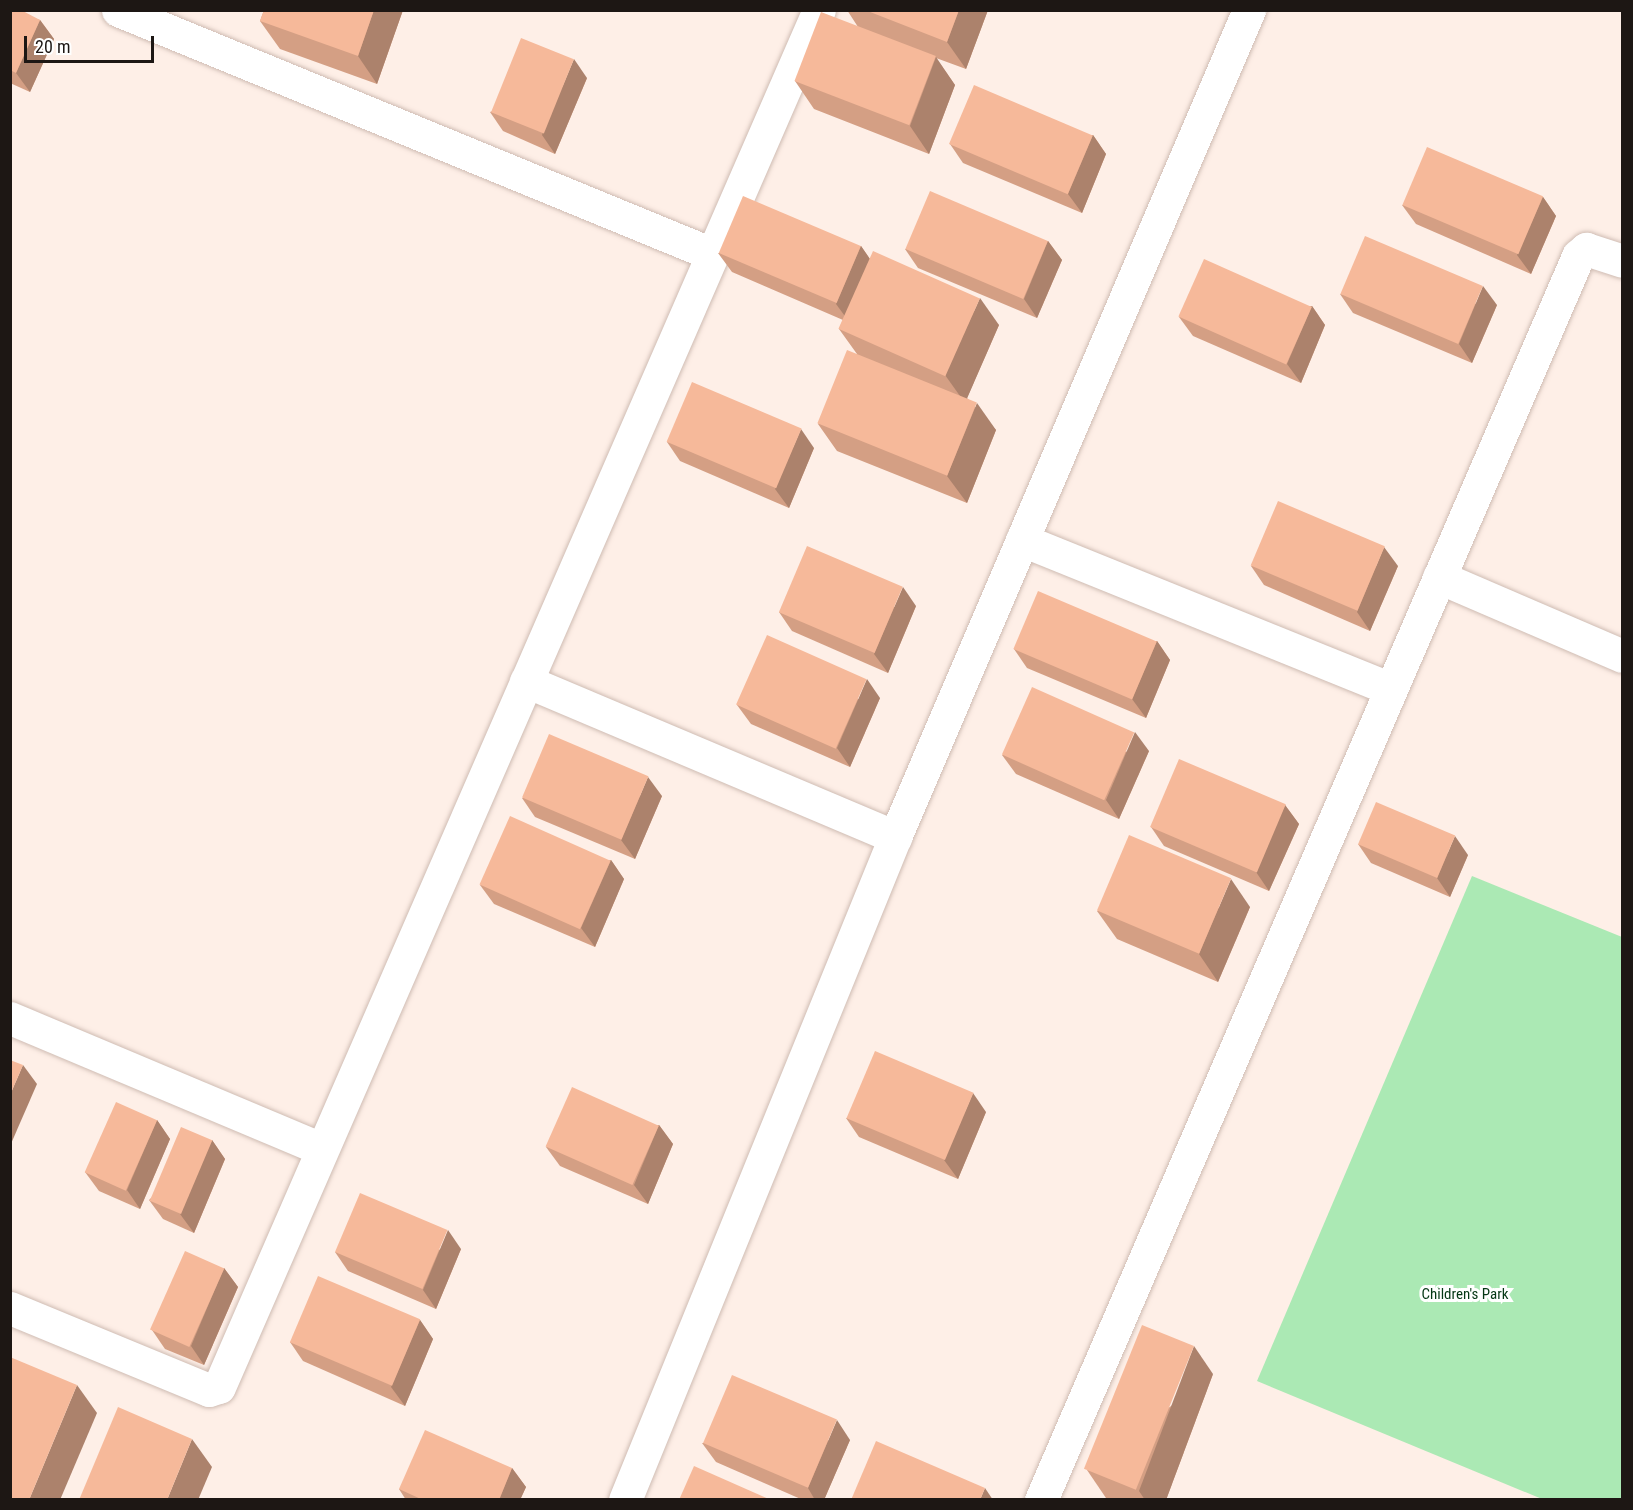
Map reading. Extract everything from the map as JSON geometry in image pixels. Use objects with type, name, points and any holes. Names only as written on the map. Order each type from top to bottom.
[{"type":"street","points":[[118,10],[712,254]]},
{"type":"street","points":[[10,1308],[215,1391],[819,10]]},
{"type":"street","points":[[626,1500],[895,837],[1250,10]]},
{"type":"street","points":[[1048,1497],[1390,689],[1578,256],[1586,249],[1623,261]]},
{"type":"street","points":[[1022,540],[1390,689]]},
{"type":"street","points":[[1440,577],[1623,656]]},
{"type":"street","points":[[526,681],[895,837]]},
{"type":"street","points":[[10,1018],[322,1149]]},
{"type":"green space","name":"Children's Park","points":[[1472,876],[1622,937],[1622,1499],[1542,1499],[1257,1381]]},
{"type":"building","points":[[10,10],[21,10],[40,20],[16,73],[10,70]]},
{"type":"building","points":[[264,10],[374,10],[358,56],[260,21]]},
{"type":"building","points":[[865,10],[959,10],[947,42]]},
{"type":"building","points":[[821,12],[936,56],[909,125],[794,81]]},
{"type":"building","points":[[521,38],[574,59],[544,134],[491,112]]},
{"type":"building","points":[[974,85],[1093,135],[1068,194],[949,144]]},
{"type":"building","points":[[1427,147],[1543,196],[1518,254],[1402,205]]},
{"type":"building","points":[[930,191],[1048,241],[1023,299],[905,249]]},
{"type":"building","points":[[743,196],[861,246],[837,303],[719,253]]},
{"type":"building","points":[[1365,236],[1483,286],[1458,344],[1340,294]]},
{"type":"building","points":[[873,251],[980,299],[945,376],[838,329]]},
{"type":"building","points":[[1204,259],[1312,307],[1286,365],[1178,317]]},
{"type":"building","points":[[847,350],[977,402],[947,476],[817,423]]},
{"type":"building","points":[[692,382],[802,428],[776,488],[667,442]]},
{"type":"building","points":[[1278,501],[1385,546],[1357,611],[1251,565]]},
{"type":"building","points":[[807,546],[903,587],[875,653],[779,612]]},
{"type":"building","points":[[1038,591],[1157,641],[1132,699],[1013,649]]},
{"type":"building","points":[[767,635],[867,679],[836,749],[736,704]]},
{"type":"building","points":[[1032,687],[1134,733],[1104,800],[1002,755]]},
{"type":"building","points":[[549,734],[648,776],[621,840],[522,798]]},
{"type":"building","points":[[1179,759],[1286,804],[1257,872],[1150,827]]},
{"type":"building","points":[[1376,802],[1455,836],[1437,878],[1358,844]]},
{"type":"building","points":[[510,816],[610,861],[580,929],[479,885]]},
{"type":"building","points":[[1129,835],[1231,878],[1199,954],[1097,910]]},
{"type":"building","points":[[875,1051],[973,1093],[945,1160],[846,1118]]},
{"type":"building","points":[[10,1060],[23,1065],[10,1095]]},
{"type":"building","points":[[572,1087],[659,1126],[632,1185],[546,1146]]},
{"type":"building","points":[[116,1102],[157,1120],[126,1191],[85,1172]]},
{"type":"building","points":[[181,1127],[212,1140],[181,1214],[150,1201]]},
{"type":"building","points":[[360,1193],[447,1230],[422,1289],[335,1252]]},
{"type":"building","points":[[185,1251],[224,1268],[189,1347],[150,1330]]},
{"type":"building","points":[[318,1276],[420,1319],[392,1386],[290,1342]]},
{"type":"building","points":[[1142,1325],[1194,1346],[1136,1490],[1084,1469]]},
{"type":"building","points":[[10,1357],[77,1385],[29,1500],[10,1499]]},
{"type":"building","points":[[732,1375],[837,1420],[808,1488],[703,1443]]},
{"type":"building","points":[[118,1407],[192,1439],[167,1500],[79,1500]]},
{"type":"building","points":[[425,1430],[512,1468],[499,1500],[423,1500],[399,1489]]},
{"type":"building","points":[[876,1441],[985,1488],[980,1500],[851,1500]]},
{"type":"building","points":[[694,1466],[771,1500],[679,1500]]}]
